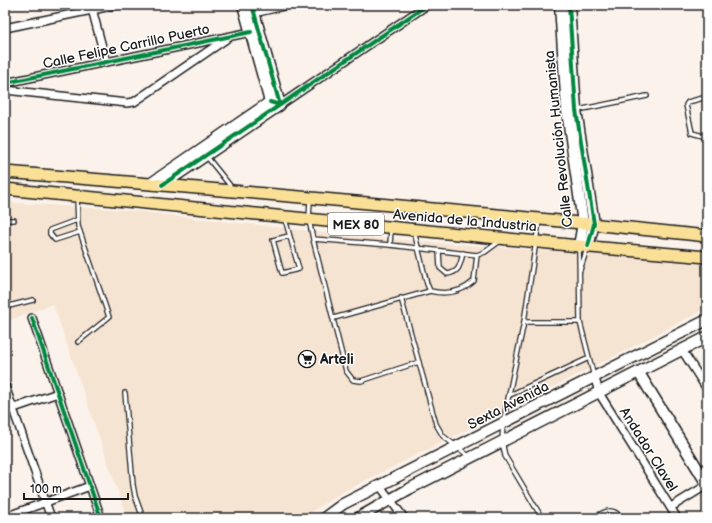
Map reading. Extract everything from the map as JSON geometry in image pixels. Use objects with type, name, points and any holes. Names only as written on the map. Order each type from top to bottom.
[{"type":"main road","name":"Avenida de la Industria","points":[[5,172],[233,190],[311,199],[539,220],[589,223],[707,236]]},
{"type":"main road","name":"Avenida de la Industria","points":[[5,189],[391,228],[707,257]]},
{"type":"street","points":[[5,28],[92,7],[116,5]]},
{"type":"street","points":[[243,5],[252,19],[275,104]]},
{"type":"street","name":"Calle Felipe Carrillo Puerto","points":[[5,82],[229,36],[252,19],[288,5]]},
{"type":"street","points":[[150,184],[427,5]]},
{"type":"street","name":"Calle Revolución Humanista","points":[[560,5],[572,111],[589,223],[584,246]]},
{"type":"street","name":"Calle Revolución Humanista","points":[[569,5],[572,111]]},
{"type":"street","points":[[92,7],[106,62]]},
{"type":"street","points":[[5,90],[127,103],[134,102],[229,36]]},
{"type":"street","points":[[162,185],[206,156],[275,104]]},
{"type":"street","points":[[32,318],[101,518]]},
{"type":"street","name":"Sexta Avenida","points":[[324,518],[343,504],[595,378],[707,320]]},
{"type":"street","name":"Sexta Avenida","points":[[358,518],[502,441],[707,337]]},
{"type":"street","points":[[682,350],[707,389]]},
{"type":"street","points":[[638,373],[707,484],[671,507]]},
{"type":"street","name":"Andador Clavel","points":[[595,378],[599,393],[677,518]]},
{"type":"street","points":[[5,386],[51,518]]},
{"type":"street","points":[[5,411],[58,393]]},
{"type":"street","points":[[5,518],[90,486]]},
{"type":"street","points":[[380,486],[392,499],[404,518]]},
{"type":"lane","points":[[572,111],[647,96]]},
{"type":"lane","points":[[703,136],[692,133],[686,105],[688,102],[707,97]]},
{"type":"lane","points":[[206,156],[233,190]]},
{"type":"lane","points":[[77,196],[77,220],[80,232],[109,317],[78,342]]},
{"type":"lane","points":[[311,199],[309,220],[346,371],[353,380],[361,381],[419,362]]},
{"type":"lane","points":[[284,217],[299,269],[282,273],[273,240],[289,236]]},
{"type":"lane","points":[[5,220],[14,220]]},
{"type":"lane","points":[[77,220],[50,230],[50,234],[55,240],[80,232]]},
{"type":"lane","points":[[539,220],[524,322],[503,424],[502,441],[505,456],[542,518]]},
{"type":"lane","points":[[390,245],[391,228]]},
{"type":"lane","points":[[414,230],[430,291]]},
{"type":"lane","points":[[313,239],[390,245],[478,255],[485,252],[504,238]]},
{"type":"lane","points":[[584,246],[579,273],[580,322],[595,378]]},
{"type":"lane","points":[[579,273],[584,246]]},
{"type":"lane","points":[[439,251],[440,268],[447,274],[455,273],[459,268],[463,253]]},
{"type":"lane","points":[[334,318],[430,291],[441,293],[465,289],[474,281],[478,255]]},
{"type":"lane","points":[[401,298],[436,424],[443,436],[455,448],[470,458]]},
{"type":"lane","points":[[5,307],[33,300]]},
{"type":"lane","points":[[524,322],[580,322]]},
{"type":"lane","points":[[510,394],[589,358]]},
{"type":"lane","points":[[125,393],[133,485],[143,518]]},
{"type":"lane","points":[[593,518],[610,511],[618,513],[621,518]]},
{"type":"shaded area","points":[[5,202],[124,210],[372,238],[595,254],[707,265],[707,308],[615,356],[341,493],[302,518],[127,518],[53,304],[5,322]]},
{"type":"cycle path","points":[[162,185],[280,105],[252,5]]},
{"type":"cycle path","points":[[270,102],[280,105],[427,5]]},
{"type":"cycle path","points":[[569,5],[576,110],[594,224],[588,246]]},
{"type":"cycle path","points":[[5,83],[251,32]]},
{"type":"cycle path","points":[[32,318],[101,518]]},
{"type":"place","name":"Arteli","points":[[307,359]]}]
